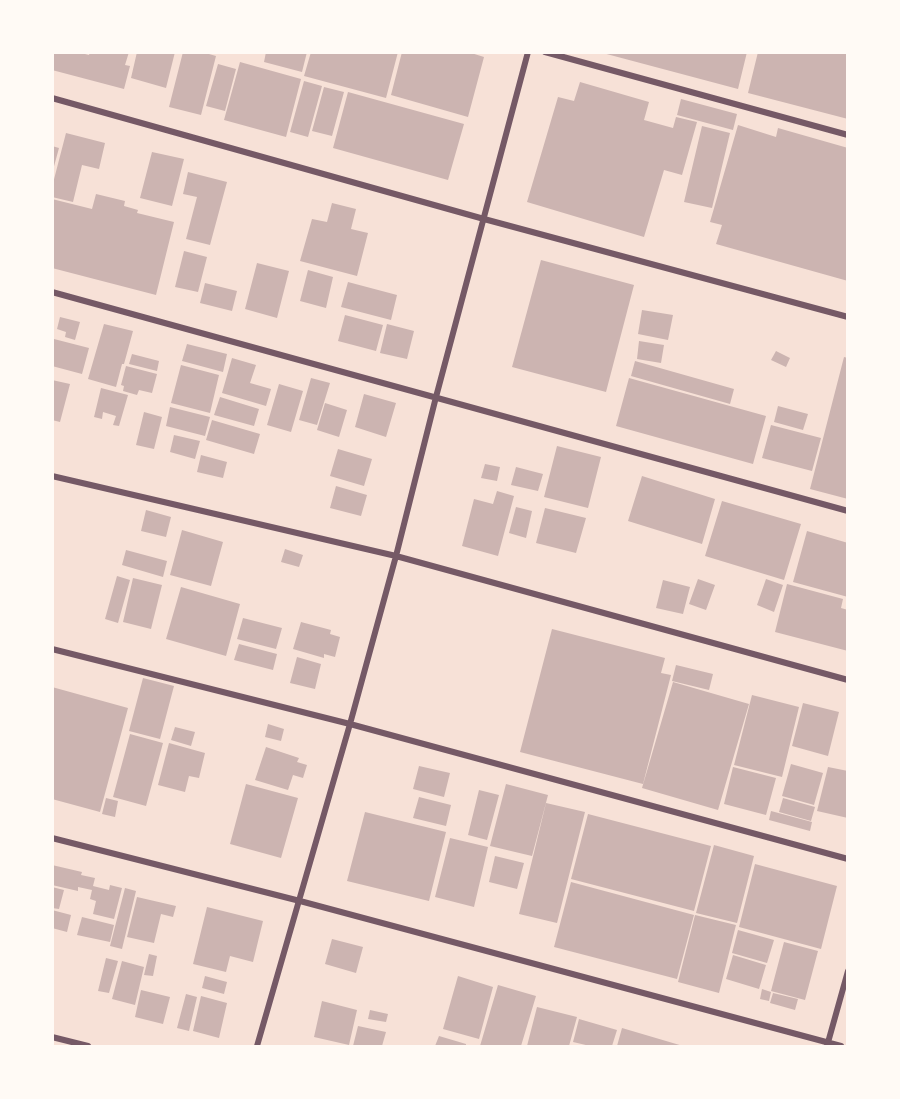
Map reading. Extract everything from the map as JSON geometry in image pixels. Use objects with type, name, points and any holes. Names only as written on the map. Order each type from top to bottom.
[{"type":"street","points":[[257,1047],[396,556],[528,52]]},
{"type":"street","points":[[545,52],[848,135]]},
{"type":"street","points":[[52,98],[484,219],[848,317]]},
{"type":"street","points":[[52,292],[848,511]]},
{"type":"street","points":[[52,476],[396,556],[848,680]]},
{"type":"street","points":[[52,649],[350,724],[848,859]]},
{"type":"street","points":[[52,838],[300,901],[841,1047]]},
{"type":"street","points":[[827,1045],[848,972]]},
{"type":"street","points":[[52,1037],[88,1047]]},
{"type":"building","points":[[52,52],[85,52],[89,55],[90,52],[129,52],[125,65],[130,66],[124,89],[52,70]]},
{"type":"building","points":[[137,52],[175,52],[166,88],[131,78]]},
{"type":"building","points":[[183,52],[202,52],[216,56],[201,115],[169,107]]},
{"type":"building","points":[[266,52],[307,52],[302,72],[264,62]]},
{"type":"building","points":[[311,52],[398,52],[386,98],[304,76]]},
{"type":"building","points":[[402,52],[468,52],[484,57],[468,117],[391,95]]},
{"type":"building","points":[[599,52],[747,52],[738,89]]},
{"type":"building","points":[[758,52],[848,52],[848,119],[748,93]]},
{"type":"building","points":[[240,62],[301,79],[286,137],[224,120]]},
{"type":"building","points":[[218,64],[236,69],[225,111],[206,106]]},
{"type":"building","points":[[304,81],[322,86],[308,137],[290,132]]},
{"type":"building","points":[[580,82],[649,102],[644,120],[673,128],[676,117],[697,122],[682,175],[664,170],[644,237],[527,202],[558,97],[574,101]]},
{"type":"building","points":[[324,87],[344,92],[332,136],[312,131]]},
{"type":"building","points":[[348,92],[464,124],[448,180],[333,148]]},
{"type":"building","points":[[681,99],[737,114],[733,130],[677,115]]},
{"type":"building","points":[[738,125],[776,137],[778,128],[848,148],[848,281],[716,244],[722,225],[710,222]]},
{"type":"building","points":[[702,126],[730,133],[712,208],[684,202]]},
{"type":"building","points":[[66,133],[105,143],[99,169],[82,165],[73,202],[52,197],[52,187]]},
{"type":"building","points":[[52,146],[59,148],[53,170],[52,170]]},
{"type":"building","points":[[152,152],[184,159],[172,206],[140,198]]},
{"type":"building","points":[[188,172],[227,182],[210,245],[186,239],[197,197],[183,194]]},
{"type":"building","points":[[96,194],[125,201],[124,206],[138,210],[137,213],[174,222],[156,295],[52,268],[52,199],[92,209]]},
{"type":"building","points":[[332,203],[356,209],[351,229],[368,233],[357,276],[300,261],[312,219],[327,222]]},
{"type":"building","points":[[184,251],[207,257],[198,292],[175,287]]},
{"type":"building","points":[[541,260],[634,285],[606,392],[512,367]]},
{"type":"building","points":[[257,263],[289,271],[277,318],[245,309]]},
{"type":"building","points":[[308,270],[333,277],[326,308],[300,301]]},
{"type":"building","points":[[348,282],[397,295],[391,320],[341,307]]},
{"type":"building","points":[[205,283],[237,291],[232,311],[200,303]]},
{"type":"building","points":[[642,310],[673,315],[668,340],[638,334]]},
{"type":"building","points":[[345,315],[383,325],[376,351],[338,341]]},
{"type":"building","points":[[60,317],[80,322],[75,340],[65,337],[66,332],[57,329]]},
{"type":"building","points":[[104,324],[133,331],[116,387],[88,379]]},
{"type":"building","points":[[387,324],[414,331],[407,359],[380,353]]},
{"type":"building","points":[[54,339],[89,348],[82,374],[52,366]]},
{"type":"building","points":[[639,341],[664,345],[661,363],[637,359]]},
{"type":"building","points":[[187,344],[227,354],[223,372],[182,361]]},
{"type":"building","points":[[776,351],[790,358],[786,367],[771,360]]},
{"type":"building","points":[[132,354],[159,361],[157,371],[129,364]]},
{"type":"building","points":[[844,357],[848,358],[848,499],[810,489]]},
{"type":"building","points":[[232,358],[256,365],[250,383],[271,389],[266,406],[222,393]]},
{"type":"building","points":[[635,361],[734,389],[730,404],[631,376]]},
{"type":"building","points":[[181,365],[219,375],[210,413],[171,403]]},
{"type":"building","points":[[126,366],[157,374],[152,393],[139,390],[137,395],[123,391],[124,386],[121,385]]},
{"type":"building","points":[[311,378],[330,383],[317,425],[299,420]]},
{"type":"building","points":[[629,378],[766,416],[753,464],[616,426]]},
{"type":"building","points":[[52,380],[70,384],[60,422],[52,420]]},
{"type":"building","points":[[279,384],[303,391],[291,432],[267,425]]},
{"type":"building","points":[[101,388],[128,395],[119,426],[113,425],[116,416],[103,412],[102,419],[94,417]]},
{"type":"building","points":[[364,394],[396,403],[386,437],[355,427]]},
{"type":"building","points":[[220,397],[259,409],[254,426],[214,415]]},
{"type":"building","points":[[325,403],[347,410],[339,437],[317,430]]},
{"type":"building","points":[[778,406],[808,414],[803,430],[774,422]]},
{"type":"building","points":[[170,407],[210,417],[205,436],[166,426]]},
{"type":"building","points":[[144,412],[162,417],[154,449],[136,445]]},
{"type":"building","points":[[212,420],[260,434],[254,454],[206,440]]},
{"type":"building","points":[[771,425],[821,438],[812,471],[762,458]]},
{"type":"building","points":[[174,435],[200,441],[195,459],[170,452]]},
{"type":"building","points":[[557,446],[601,457],[588,508],[544,497]]},
{"type":"building","points":[[338,449],[372,459],[364,486],[330,476]]},
{"type":"building","points":[[201,455],[227,462],[223,478],[197,472]]},
{"type":"building","points":[[485,464],[500,467],[497,481],[481,478]]},
{"type":"building","points":[[516,467],[543,474],[538,491],[511,485]]},
{"type":"building","points":[[642,476],[715,499],[702,544],[628,521]]},
{"type":"building","points":[[336,486],[367,495],[361,516],[330,508]]},
{"type":"building","points":[[497,491],[514,496],[498,556],[462,546],[474,499],[493,504]]},
{"type":"building","points":[[722,501],[801,524],[784,580],[705,556]]},
{"type":"building","points":[[516,507],[532,511],[526,538],[509,533]]},
{"type":"building","points":[[545,508],[586,518],[576,553],[536,543]]},
{"type":"building","points":[[146,510],[171,517],[166,537],[141,531]]},
{"type":"building","points":[[182,530],[223,542],[211,586],[170,575]]},
{"type":"building","points":[[807,531],[848,543],[848,597],[793,582]]},
{"type":"building","points":[[285,549],[303,555],[299,567],[281,562]]},
{"type":"building","points":[[126,550],[167,561],[163,577],[122,565]]},
{"type":"building","points":[[117,576],[130,580],[118,623],[105,619]]},
{"type":"building","points":[[133,578],[162,585],[151,629],[123,622]]},
{"type":"building","points":[[698,579],[715,585],[706,610],[689,604]]},
{"type":"building","points":[[766,579],[783,585],[774,612],[757,605]]},
{"type":"building","points":[[663,580],[690,587],[683,614],[656,608]]},
{"type":"building","points":[[787,584],[843,599],[841,608],[848,610],[848,651],[775,632]]},
{"type":"building","points":[[181,587],[240,604],[226,656],[166,639]]},
{"type":"building","points":[[243,618],[282,628],[276,649],[237,639]]},
{"type":"building","points":[[301,622],[331,630],[330,634],[340,637],[335,657],[324,654],[324,658],[293,649]]},
{"type":"building","points":[[552,629],[665,658],[661,673],[671,675],[643,784],[520,752]]},
{"type":"building","points":[[239,644],[277,654],[273,670],[234,660]]},
{"type":"building","points":[[297,657],[321,664],[315,689],[290,683]]},
{"type":"building","points":[[676,665],[713,674],[709,690],[672,681]]},
{"type":"building","points":[[143,678],[174,686],[160,739],[129,731]]},
{"type":"building","points":[[673,682],[749,704],[718,810],[642,788]]},
{"type":"building","points":[[52,687],[128,708],[100,812],[52,799]]},
{"type":"building","points":[[752,695],[799,707],[782,777],[734,765]]},
{"type":"building","points":[[803,703],[839,712],[828,756],[792,746]]},
{"type":"building","points":[[268,724],[284,729],[281,741],[265,737]]},
{"type":"building","points":[[175,727],[195,732],[191,746],[171,740]]},
{"type":"building","points":[[130,734],[163,743],[146,806],[113,797]]},
{"type":"building","points":[[169,743],[205,753],[199,778],[189,776],[185,792],[158,785]]},
{"type":"building","points":[[266,747],[299,758],[297,762],[307,765],[303,778],[293,775],[288,790],[255,780]]},
{"type":"building","points":[[791,764],[823,773],[814,805],[782,796]]},
{"type":"building","points":[[419,766],[450,773],[444,797],[413,789]]},
{"type":"building","points":[[733,767],[776,778],[766,815],[724,804]]},
{"type":"building","points":[[828,767],[848,771],[848,818],[817,811]]},
{"type":"building","points":[[246,784],[298,798],[281,858],[230,844]]},
{"type":"building","points":[[506,784],[548,795],[532,856],[490,846]]},
{"type":"building","points":[[479,790],[499,795],[487,840],[468,835]]},
{"type":"building","points":[[419,797],[451,805],[446,826],[413,818]]},
{"type":"building","points":[[106,798],[118,801],[115,817],[102,814]]},
{"type":"building","points":[[783,798],[815,807],[811,821],[779,812]]},
{"type":"building","points":[[546,803],[585,812],[557,923],[519,914]]},
{"type":"building","points":[[771,811],[812,822],[810,831],[769,820]]},
{"type":"building","points":[[365,812],[446,832],[429,901],[347,881]]},
{"type":"building","points":[[588,814],[711,846],[694,911],[571,879]]},
{"type":"building","points":[[450,838],[488,847],[474,907],[435,897]]},
{"type":"building","points":[[714,845],[754,856],[737,923],[696,913]]},
{"type":"building","points":[[495,856],[524,863],[517,889],[489,882]]},
{"type":"building","points":[[755,864],[837,886],[821,949],[739,927]]},
{"type":"building","points":[[52,865],[82,872],[81,875],[95,878],[93,886],[109,890],[110,885],[122,888],[114,919],[93,914],[96,901],[90,899],[92,890],[78,887],[78,891],[52,885]]},
{"type":"building","points":[[571,882],[694,915],[677,979],[554,947]]},
{"type":"building","points":[[52,887],[64,890],[59,909],[52,908]]},
{"type":"building","points":[[125,888],[136,891],[122,949],[110,946]]},
{"type":"building","points":[[137,897],[176,906],[173,917],[161,914],[154,943],[127,937]]},
{"type":"building","points":[[207,907],[263,921],[253,962],[230,956],[226,972],[193,964]]},
{"type":"building","points":[[52,910],[71,915],[67,932],[52,928]]},
{"type":"building","points":[[695,915],[736,925],[719,993],[678,982]]},
{"type":"building","points":[[82,917],[114,925],[110,942],[77,935]]},
{"type":"building","points":[[738,930],[774,940],[767,963],[732,953]]},
{"type":"building","points":[[332,939],[363,947],[356,973],[325,964]]},
{"type":"building","points":[[784,942],[818,951],[805,1000],[771,991]]},
{"type":"building","points":[[149,954],[157,956],[153,976],[144,975]]},
{"type":"building","points":[[733,955],[766,965],[759,989],[726,979]]},
{"type":"building","points":[[106,958],[118,961],[109,993],[98,991]]},
{"type":"building","points":[[122,961],[144,967],[135,1005],[112,999]]},
{"type":"building","points":[[205,976],[227,982],[224,994],[202,988]]},
{"type":"building","points":[[458,976],[493,987],[479,1039],[443,1029]]},
{"type":"building","points":[[498,985],[536,996],[521,1046],[480,1046]]},
{"type":"building","points":[[762,989],[771,992],[769,1001],[760,999]]},
{"type":"building","points":[[141,990],[170,997],[163,1024],[135,1017]]},
{"type":"building","points":[[773,993],[798,999],[795,1010],[770,1003]]},
{"type":"building","points":[[186,994],[197,997],[189,1031],[177,1028]]},
{"type":"building","points":[[201,996],[227,1003],[219,1038],[193,1031]]},
{"type":"building","points":[[322,1001],[357,1010],[349,1045],[314,1037]]},
{"type":"building","points":[[537,1007],[577,1017],[569,1046],[527,1046]]},
{"type":"building","points":[[370,1010],[388,1014],[386,1022],[368,1019]]},
{"type":"building","points":[[579,1019],[617,1030],[612,1046],[590,1046],[573,1042]]},
{"type":"building","points":[[358,1026],[386,1032],[382,1046],[353,1046]]},
{"type":"building","points":[[622,1028],[683,1046],[617,1046]]},
{"type":"building","points":[[439,1036],[466,1044],[466,1046],[435,1046]]}]
